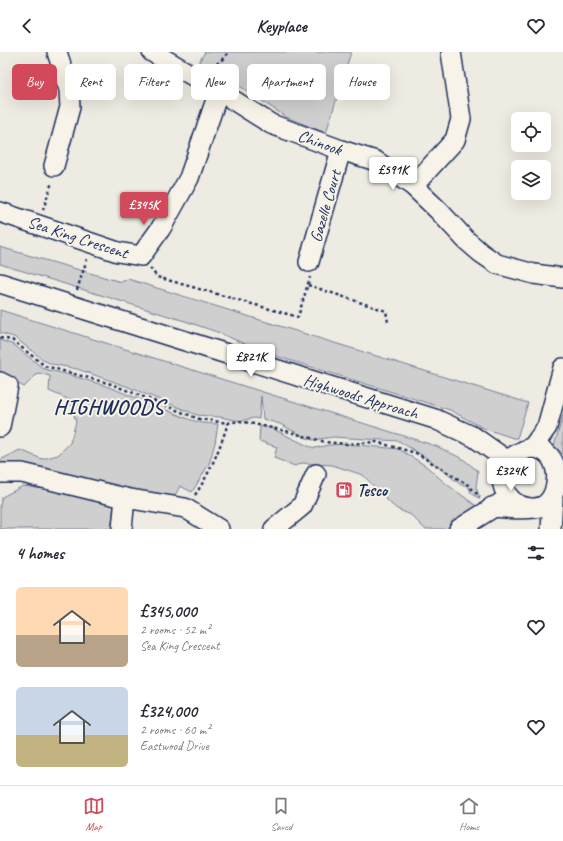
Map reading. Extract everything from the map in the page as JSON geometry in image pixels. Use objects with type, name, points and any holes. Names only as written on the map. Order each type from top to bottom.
[{"type":"street","points":[[54,166],[70,107],[69,90],[57,52]]},
{"type":"street","name":"Chinook","points":[[152,52],[191,75]]},
{"type":"street","points":[[413,186],[454,140],[461,119],[451,52]]},
{"type":"street","name":"Sea King Crescent","points":[[0,212],[118,252],[141,256],[161,228],[189,178],[216,100]]},
{"type":"street","name":"Chinook","points":[[233,100],[271,124],[341,150],[376,161],[413,186],[466,240],[497,264],[534,274],[563,278]]},
{"type":"street","name":"Gazelle Court","points":[[309,262],[341,150]]},
{"type":"street","name":"Highwoods Approach","points":[[0,283],[435,419],[474,437],[508,461]]},
{"type":"street","points":[[532,448],[547,427],[563,368]]},
{"type":"street","points":[[0,382],[8,386],[0,427]]},
{"type":"street","points":[[547,427],[550,456]]},
{"type":"street","points":[[492,507],[533,508],[545,505],[553,499],[558,492],[562,478],[560,471],[550,456],[541,450],[532,448],[516,454],[508,461],[502,474],[504,489],[509,498],[520,506],[533,508],[551,529]]},
{"type":"street","points":[[0,473],[22,473],[125,498],[185,508],[219,529]]},
{"type":"street","points":[[274,529],[302,506],[316,474]]},
{"type":"street","points":[[122,529],[125,498]]},
{"type":"street","points":[[459,529],[492,507],[509,498]]},
{"type":"street","points":[[551,529],[553,499]]},
{"type":"path","points":[[38,224],[55,172],[54,166]]},
{"type":"path","points":[[72,306],[92,243]]},
{"type":"path","points":[[141,256],[157,277],[298,317],[312,270],[309,262]]},
{"type":"path","points":[[308,285],[386,311],[388,322]]},
{"type":"path","points":[[0,338],[12,340],[46,366],[111,384],[199,419],[228,423],[240,422],[286,431],[325,442],[347,444],[376,442],[416,453],[468,485],[492,507]]},
{"type":"path","points":[[192,500],[210,468],[228,423]]},
{"type":"shaded area","points":[[205,52],[351,52],[347,64],[334,64],[334,100],[336,100],[326,133],[286,117],[260,100],[326,100],[326,64],[247,64],[247,91],[239,86],[239,64],[202,64],[199,62]]},
{"type":"shaded area","points":[[0,247],[121,282],[128,279],[528,403],[517,438],[483,428],[450,410],[263,352],[217,332],[185,321],[0,264]]},
{"type":"shaded area","points":[[0,310],[436,446],[463,459],[478,471],[476,487],[480,499],[471,493],[468,485],[461,485],[431,461],[399,441],[333,437],[313,440],[280,424],[263,419],[261,396],[259,419],[254,418],[240,421],[197,415],[126,386],[77,369],[52,364],[45,361],[14,337],[0,333]]},
{"type":"shaded area","points":[[0,340],[14,345],[44,369],[109,387],[191,420],[202,423],[218,424],[215,443],[209,464],[192,492],[180,486],[172,501],[0,464],[0,460],[20,450],[42,459],[58,455],[70,443],[76,422],[70,400],[49,391],[50,376],[38,373],[24,387],[0,372]]},
{"type":"shaded area","points":[[563,415],[563,454],[554,446]]},
{"type":"shaded area","points":[[260,426],[271,428],[315,448],[329,445],[347,444],[399,449],[426,466],[445,483],[478,507],[452,529],[425,529],[411,515],[397,509],[390,503],[363,475],[332,465],[302,463],[295,466],[274,458],[277,447],[259,441]]},
{"type":"shaded area","points":[[23,486],[83,495],[114,504],[111,529],[0,529],[0,505],[2,497]]},
{"type":"place","name":"Tesco","points":[[344,490]]},
{"type":"district","name":"HIGHWOODS","points":[[109,407]]}]
